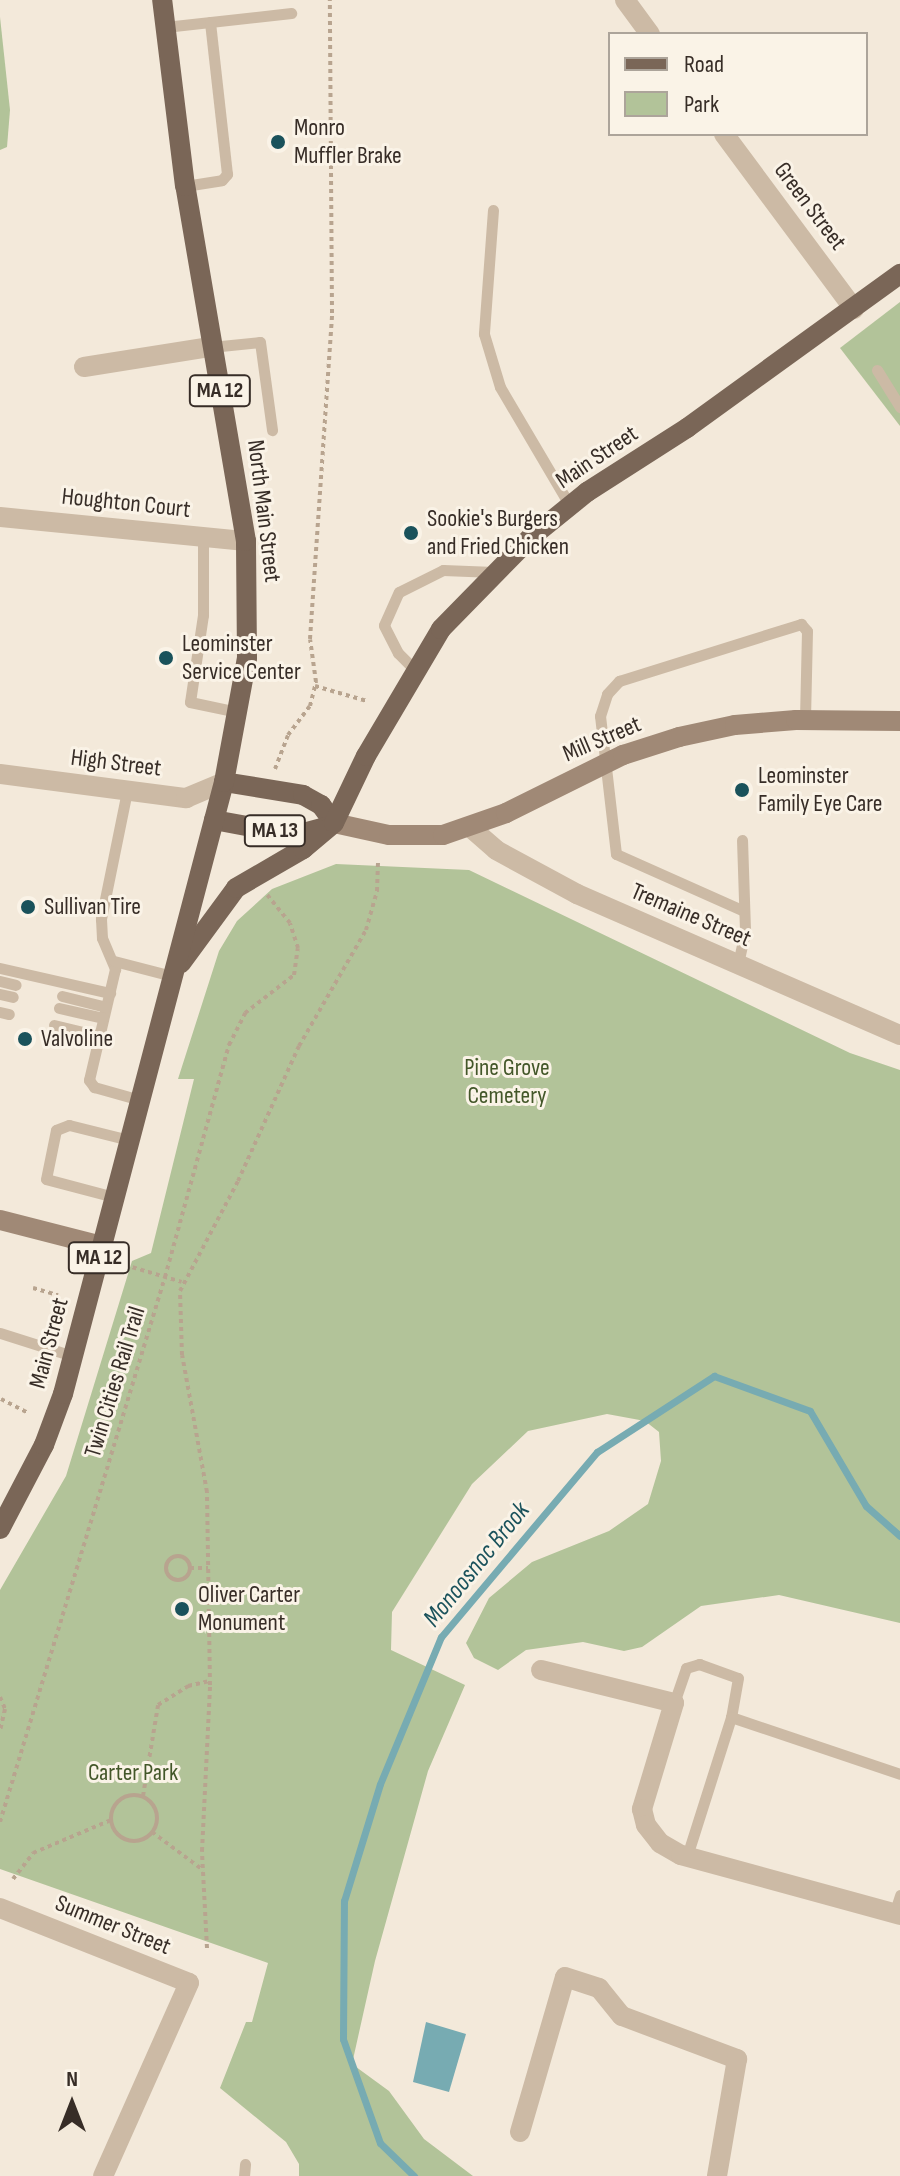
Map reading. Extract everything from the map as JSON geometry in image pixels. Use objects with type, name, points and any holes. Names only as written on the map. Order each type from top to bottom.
[{"type":"main road","name":"North Main Street","points":[[162,0],[185,186],[210,347],[246,541],[250,613],[224,782],[172,976]]},
{"type":"main road","name":"Main Street","points":[[334,823],[366,756],[418,673],[441,629],[494,572],[570,506],[900,274]]},
{"type":"main road","name":"Mill Street","points":[[334,823],[414,838],[471,828],[608,762],[735,725],[805,720],[900,721]]},
{"type":"main road","name":"MA 13","points":[[214,820],[296,835],[334,823],[321,805],[303,795],[224,782]]},
{"type":"main road","points":[[172,976],[236,888],[303,849],[334,823]]},
{"type":"main road","name":"Main Street","points":[[0,1529],[44,1445],[73,1356],[172,976]]},
{"type":"main road","points":[[0,1220],[102,1246]]},
{"type":"street","points":[[625,0],[649,32]]},
{"type":"street","name":"Green Street","points":[[725,136],[854,309]]},
{"type":"street","points":[[84,367],[210,347]]},
{"type":"street","name":"Houghton Court","points":[[0,517],[246,541]]},
{"type":"street","name":"High Street","points":[[0,774],[186,798],[224,782]]},
{"type":"street","points":[[186,798],[214,820]]},
{"type":"street","name":"Tremaine Street","points":[[471,828],[533,872],[900,1035]]},
{"type":"street","points":[[541,1670],[674,1703],[642,1809],[646,1825],[660,1843],[687,1856],[898,1908]]},
{"type":"street","name":"Summer Street","points":[[0,1908],[189,1983],[103,2176]]},
{"type":"street","points":[[520,2132],[565,1977],[599,1988],[622,2016],[737,2059],[717,2176]]},
{"type":"lane","points":[[165,27],[291,13]]},
{"type":"lane","points":[[185,186],[222,180],[227,174],[210,22]]},
{"type":"lane","points":[[493,210],[484,334],[500,387],[570,506]]},
{"type":"lane","points":[[210,347],[260,342],[272,430]]},
{"type":"lane","points":[[877,370],[900,407]]},
{"type":"lane","points":[[203,537],[203,615],[190,702],[237,712]]},
{"type":"lane","points":[[418,673],[388,640],[384,625],[399,592],[443,570],[494,572]]},
{"type":"lane","points":[[744,911],[616,854],[608,762],[600,716],[607,694],[619,681],[801,624],[807,631],[805,720]]},
{"type":"lane","points":[[127,791],[101,919],[102,938],[114,961],[90,1084],[140,1100]]},
{"type":"lane","points":[[738,964],[744,911],[742,840]]},
{"type":"lane","points":[[114,961],[172,976]]},
{"type":"lane","points":[[0,968],[110,993]]},
{"type":"lane","points":[[0,981],[14,991],[0,994]]},
{"type":"lane","points":[[60,1002],[105,1012]]},
{"type":"lane","points":[[54,1025],[99,1036]]},
{"type":"lane","points":[[114,1197],[46,1179],[56,1130],[69,1125],[129,1140]]},
{"type":"lane","points":[[0,1333],[73,1356]]},
{"type":"lane","points":[[674,1703],[686,1668],[699,1664],[738,1678],[731,1717],[687,1856]]},
{"type":"lane","points":[[731,1717],[900,1774]]},
{"type":"path","points":[[278,763],[315,686],[310,639],[332,313],[330,0]]},
{"type":"path","points":[[315,686],[367,701]]},
{"type":"path","points":[[207,1948],[203,1870],[210,1681],[207,1492],[180,1338],[182,1282],[233,1192],[299,1046],[354,956],[373,909],[378,860]]},
{"type":"path","name":"Twin Cities Rail Trail","points":[[0,1822],[165,1277],[229,1045],[245,1013],[294,975],[298,948],[290,923],[264,889]]},
{"type":"path","points":[[125,1265],[182,1282]]},
{"type":"path","points":[[33,1288],[58,1295]]},
{"type":"path","points":[[1,1399],[27,1412]]},
{"type":"path","points":[[190,1568],[178,1580],[170,1578],[165,1566],[177,1556],[190,1568],[208,1568]]},
{"type":"path","points":[[143,1796],[158,1705],[194,1683],[210,1681]]},
{"type":"path","points":[[0,1697],[3,1710],[0,1730]]},
{"type":"path","points":[[13,1879],[33,1853],[111,1820],[124,1797],[143,1796],[156,1809],[152,1832],[141,1840],[125,1839],[111,1820]]},
{"type":"path","points":[[152,1832],[203,1870]]},
{"type":"green space","points":[[0,17],[10,110],[7,147],[0,150]]},
{"type":"green space","points":[[900,302],[900,426],[840,348]]},
{"type":"green space","points":[[336,864],[469,870],[850,1053],[900,1070],[900,1623],[779,1595],[701,1606],[642,1647],[624,1651],[583,1642],[526,1650],[498,1670],[474,1658],[466,1643],[489,1598],[532,1562],[609,1531],[648,1504],[661,1461],[659,1432],[645,1421],[607,1414],[528,1431],[472,1484],[392,1612],[391,1650],[465,1685],[428,1771],[375,1961],[352,2064],[389,2091],[424,2139],[473,2176],[299,2176],[299,2164],[286,2142],[220,2088],[246,2022],[252,2022],[268,1963],[0,1869],[0,1590],[66,1476],[132,1261],[151,1253],[194,1079],[178,1079],[219,951],[237,921],[272,889]]},
{"type":"water","points":[[426,2022],[466,2034],[449,2092],[413,2082]]},
{"type":"waterway","name":"Monoosnoc Brook","points":[[414,2176],[380,2143],[343,2039],[344,1901],[380,1784],[441,1637],[597,1452],[714,1376],[810,1411],[866,1506],[900,1536]]},
{"type":"place","name":"Monro Muffler Brake","points":[[278,142]]},
{"type":"place","name":"Sookie's Burgers and Fried Chicken","points":[[411,533]]},
{"type":"place","name":"Leominster Service Center","points":[[166,658]]},
{"type":"place","name":"Leominster Family Eye Care","points":[[742,790]]},
{"type":"place","name":"Sullivan Tire","points":[[28,907]]},
{"type":"place","name":"Valvoline","points":[[25,1039]]},
{"type":"place","name":"Oliver Carter Monument","points":[[182,1609]]},
{"type":"park label","name":"Pine Grove Cemetery","points":[[507,1082]]},
{"type":"park label","name":"Carter Park","points":[[133,1773]]}]
